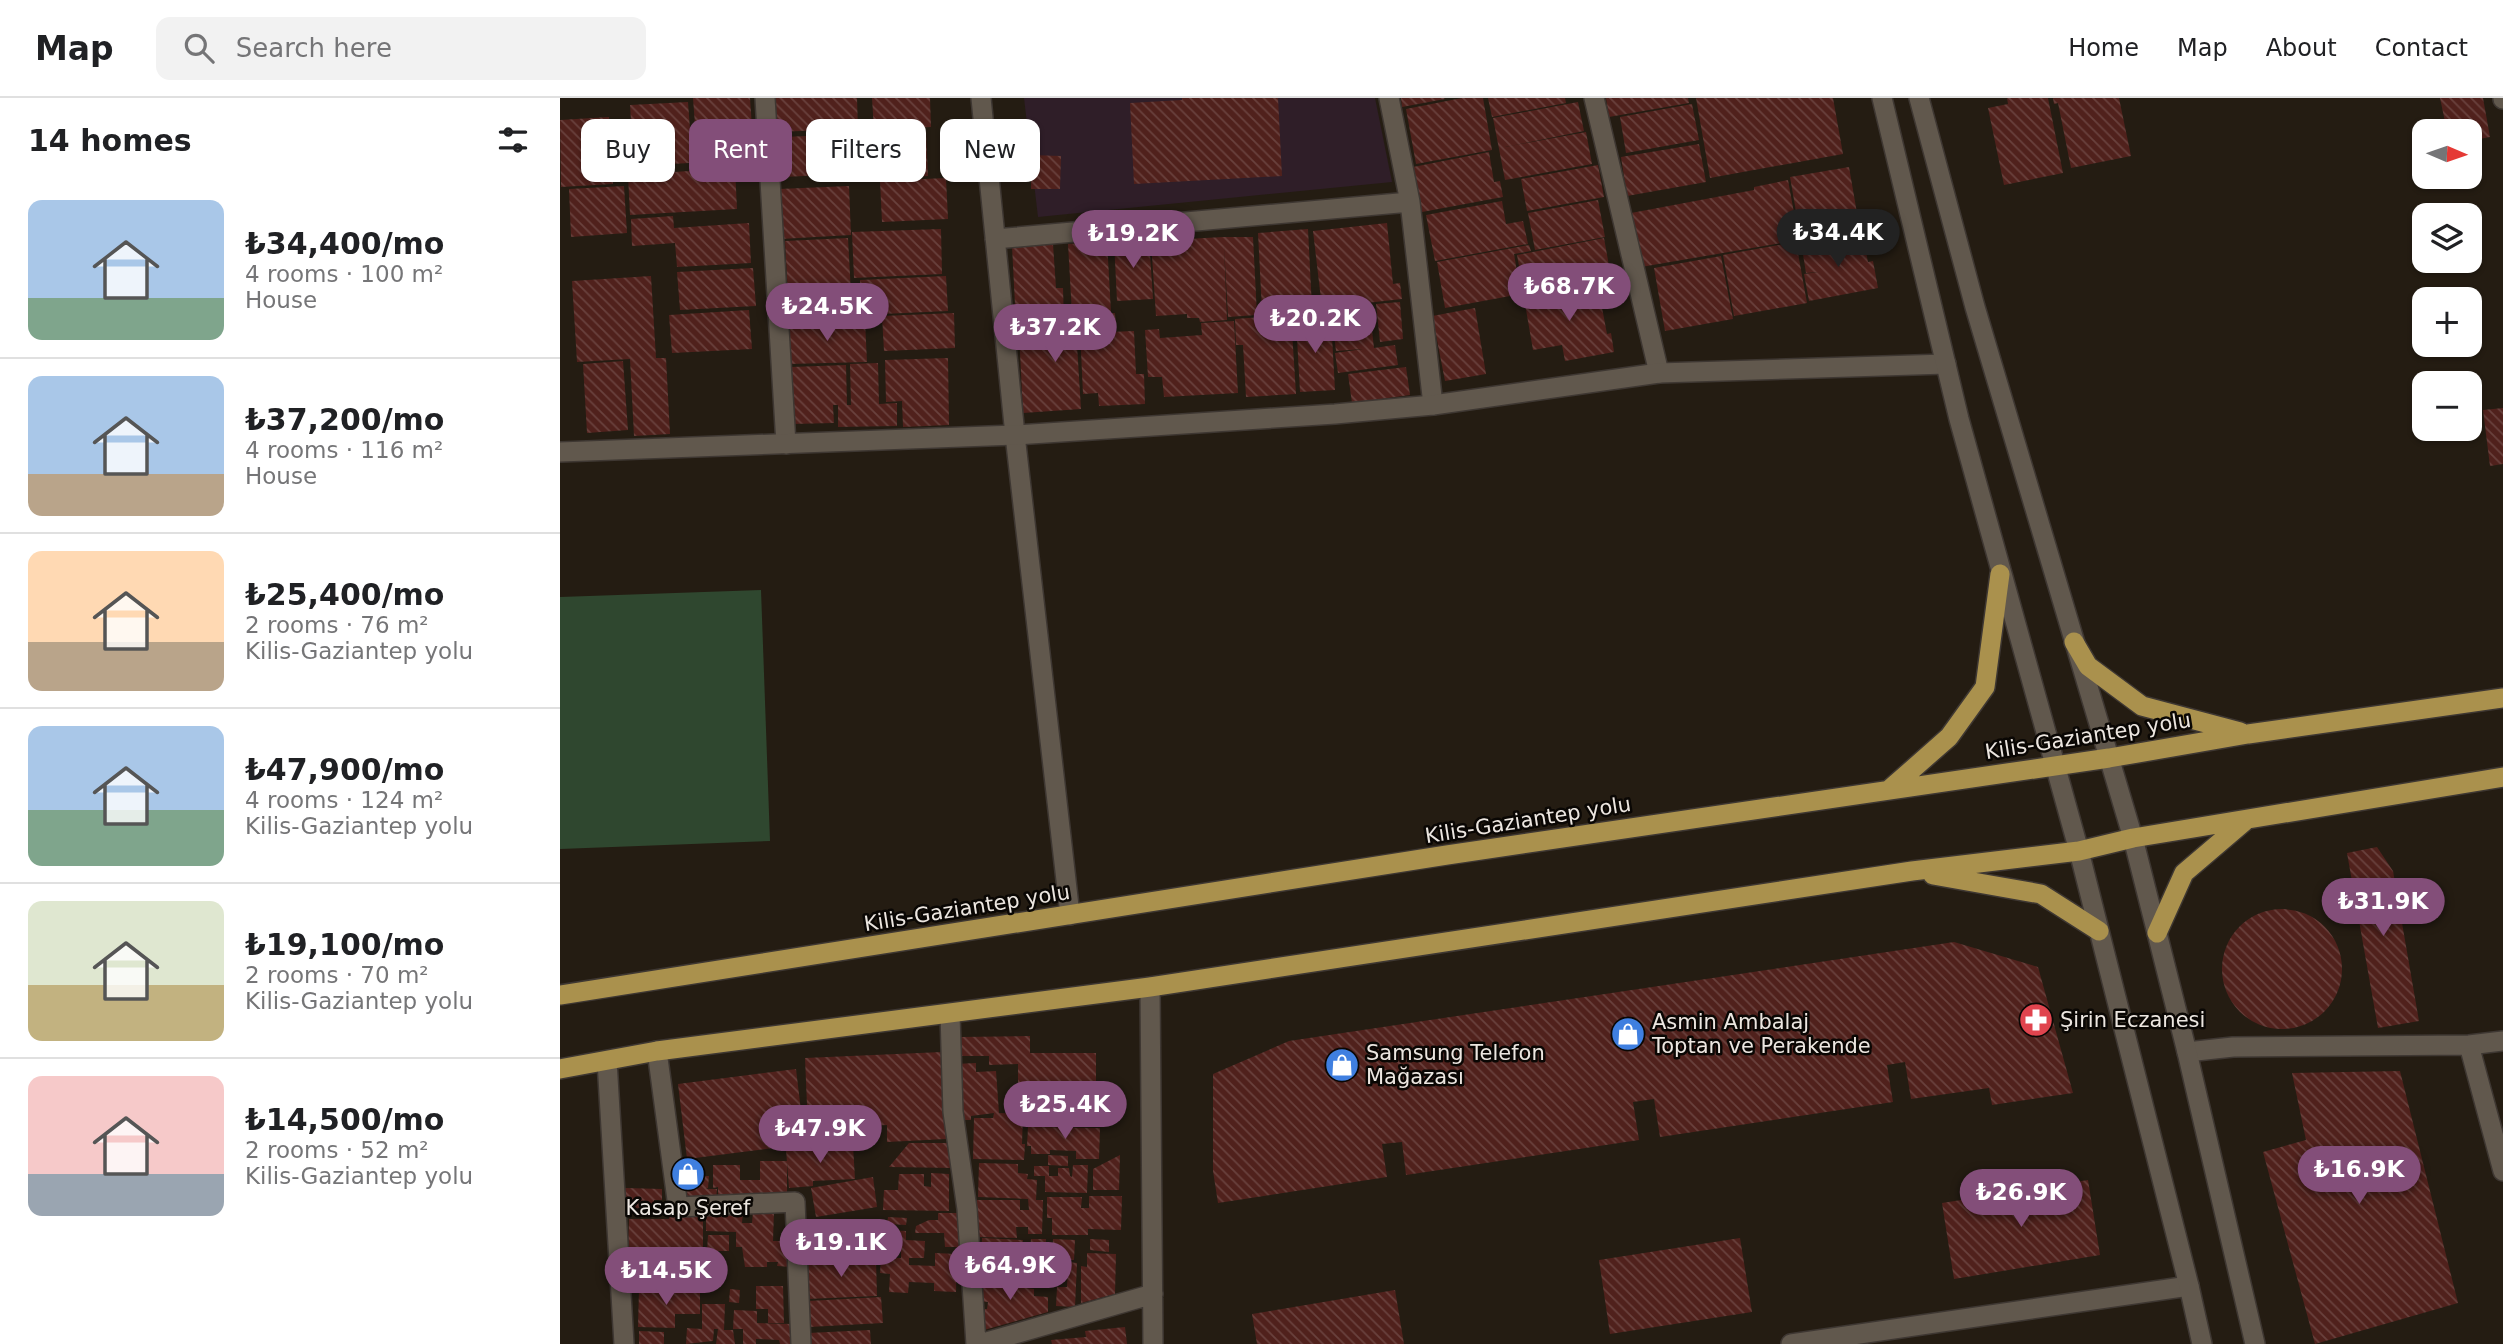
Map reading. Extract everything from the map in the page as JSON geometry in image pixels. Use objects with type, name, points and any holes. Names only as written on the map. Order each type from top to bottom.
[{"type":"highway","points":[[1890,790],[1948,737],[1985,687],[2000,573]]},
{"type":"highway","points":[[2074,642],[2088,666],[2142,706],[2248,734]]},
{"type":"highway","name":"Kilis-Gaziantep yolu","points":[[560,995],[1447,855],[2503,698]]},
{"type":"highway","points":[[560,1069],[657,1051],[1150,988],[1912,871],[2079,850],[2133,838],[2503,777]]},
{"type":"highway","points":[[2157,933],[2184,873],[2247,820]]},
{"type":"highway","points":[[1912,871],[2040,894],[2099,931]]},
{"type":"street","points":[[765,98],[786,444]]},
{"type":"street","points":[[981,98],[1015,435],[1070,915]]},
{"type":"street","points":[[1389,98],[1410,202],[1433,405]]},
{"type":"street","points":[[1594,98],[1659,373]]},
{"type":"street","points":[[1882,98],[1946,364],[2000,573],[2079,850],[2202,1344]]},
{"type":"street","points":[[1919,98],[1975,307],[2133,838],[2187,1052],[2255,1344]]},
{"type":"street","points":[[995,239],[1410,202]]},
{"type":"street","points":[[560,452],[1015,435],[1433,405],[1659,373],[1946,364]]},
{"type":"street","points":[[1150,988],[1153,1344]]},
{"type":"street","points":[[950,1014],[953,1112],[967,1209],[978,1344],[1153,1294]]},
{"type":"street","points":[[2187,1052],[2233,1047],[2469,1045],[2503,1041]]},
{"type":"street","points":[[2469,1045],[2503,1171]]},
{"type":"street","points":[[657,1051],[678,1207],[795,1202],[800,1344]]},
{"type":"street","points":[[607,1061],[624,1344]]},
{"type":"street","points":[[1791,1344],[2189,1286]]},
{"type":"shaded area","points":[[1024,98],[1375,98],[1392,182],[1038,217],[1034,182],[1040,182],[1040,119],[1026,119]]},
{"type":"green space","points":[[761,590],[770,841],[560,849],[560,597]]},
{"type":"building","points":[[693,98],[750,98],[751,119],[695,119]]},
{"type":"building","points":[[771,98],[857,98],[858,119],[806,119],[806,131],[792,131],[792,119],[772,119]]},
{"type":"building","points":[[872,98],[930,98],[931,127],[926,127],[926,119],[873,119]]},
{"type":"building","points":[[1182,98],[1278,98],[1282,176],[1134,184],[1130,103]]},
{"type":"building","points":[[1401,98],[1444,98],[1445,99],[1402,107]]},
{"type":"building","points":[[1462,98],[1483,98],[1492,150],[1416,164],[1406,109]]},
{"type":"building","points":[[1488,98],[1565,98],[1566,103],[1492,117]]},
{"type":"building","points":[[1606,98],[1688,98],[1689,103],[1609,117]]},
{"type":"building","points":[[1696,98],[1833,98],[1843,154],[1710,178]]},
{"type":"building","points":[[2007,98],[2048,98],[2063,173],[2004,185],[1988,108],[2008,104]]},
{"type":"building","points":[[2053,98],[2119,98],[2131,156],[2071,168],[2058,103],[2054,104]]},
{"type":"building","points":[[2440,98],[2483,98],[2490,137],[2482,139],[2482,119],[2444,119]]},
{"type":"building","points":[[688,102],[689,163],[675,164],[675,119],[631,119],[630,105]]},
{"type":"building","points":[[1578,102],[1584,131],[1505,147],[1586,132],[1592,164],[1505,180],[1493,118]]},
{"type":"building","points":[[1692,104],[1699,140],[1626,153],[1620,117]]},
{"type":"building","points":[[609,117],[581,119],[581,182],[613,184],[561,187],[560,120]]},
{"type":"building","points":[[926,131],[928,176],[926,176]]},
{"type":"building","points":[[806,136],[806,176],[792,177],[792,137]]},
{"type":"building","points":[[1699,144],[1706,182],[1627,196],[1621,157]]},
{"type":"building","points":[[1489,152],[1494,182],[1500,181],[1503,197],[1422,212],[1413,167]]},
{"type":"building","points":[[1040,155],[1061,156],[1060,189],[1031,189],[1031,182],[1040,182]]},
{"type":"building","points":[[1598,165],[1604,197],[1527,211],[1521,179]]},
{"type":"building","points":[[1849,167],[1861,236],[1802,246],[1790,177]]},
{"type":"building","points":[[689,171],[689,182],[736,182],[737,209],[630,215],[628,182],[675,182],[675,172]]},
{"type":"building","points":[[940,178],[940,182],[946,182],[948,219],[882,222],[880,182],[926,182],[926,179]]},
{"type":"building","points":[[1788,180],[1799,240],[1641,267],[1631,213],[1754,190],[1754,187]]},
{"type":"building","points":[[624,186],[627,233],[571,237],[569,189]]},
{"type":"building","points":[[849,186],[851,235],[781,239],[779,189]]},
{"type":"building","points":[[1598,200],[1605,237],[1535,250],[1528,213]]},
{"type":"building","points":[[1502,201],[1506,224],[1523,221],[1528,244],[1435,261],[1426,215]]},
{"type":"building","points":[[673,216],[674,228],[749,223],[751,263],[677,267],[675,243],[632,246],[631,219]]},
{"type":"building","points":[[1387,223],[1393,284],[1400,283],[1402,299],[1322,308],[1313,231]]},
{"type":"building","points":[[941,229],[942,274],[854,278],[852,232]]},
{"type":"building","points":[[1308,229],[1312,308],[1262,311],[1258,233]]},
{"type":"building","points":[[1253,237],[1257,315],[1228,317],[1224,245],[1227,320],[1200,322],[1199,318],[1187,318],[1187,314],[1156,316],[1151,241]]},
{"type":"building","points":[[1863,237],[1868,262],[1873,261],[1878,288],[1809,301],[1804,274],[1818,272],[1806,273],[1802,248]]},
{"type":"building","points":[[848,238],[851,293],[788,295],[785,241]]},
{"type":"building","points":[[1604,238],[1611,277],[1524,294],[1517,255]]},
{"type":"building","points":[[1149,239],[1153,299],[1117,301],[1114,241]]},
{"type":"building","points":[[1107,241],[1111,312],[1072,314],[1068,244]]},
{"type":"building","points":[[1796,242],[1807,303],[1734,316],[1723,255]]},
{"type":"building","points":[[1053,244],[1056,288],[1063,288],[1064,321],[1016,324],[1012,246]]},
{"type":"building","points":[[1529,245],[1531,251],[1514,254],[1521,294],[1445,308],[1437,262]]},
{"type":"building","points":[[1721,256],[1733,319],[1665,331],[1654,268]]},
{"type":"building","points":[[753,268],[756,306],[680,310],[677,272]]},
{"type":"building","points":[[651,276],[656,358],[666,358],[670,434],[634,436],[630,359],[577,362],[572,281]]},
{"type":"building","points":[[946,276],[948,311],[861,315],[860,280]]},
{"type":"building","points":[[1591,285],[1594,298],[1600,297],[1607,334],[1611,333],[1614,352],[1565,361],[1562,345],[1533,350],[1524,298]]},
{"type":"building","points":[[1400,302],[1403,339],[1380,342],[1376,304]]},
{"type":"building","points":[[1369,305],[1374,348],[1395,345],[1398,365],[1338,373],[1335,353],[1363,349],[1336,351],[1331,310]]},
{"type":"building","points":[[1475,308],[1486,374],[1445,381],[1436,335],[1430,336],[1427,317]]},
{"type":"building","points":[[749,310],[752,349],[672,353],[669,315]]},
{"type":"building","points":[[954,313],[955,348],[884,351],[882,316]]},
{"type":"building","points":[[1115,313],[1116,327],[1076,329],[1081,409],[1023,413],[1019,332],[1067,329],[1066,315]]},
{"type":"building","points":[[1291,315],[1296,394],[1246,397],[1243,345],[1236,345],[1235,319]]},
{"type":"building","points":[[1331,318],[1335,390],[1300,392],[1296,320]]},
{"type":"building","points":[[865,321],[867,362],[789,364],[787,324]]},
{"type":"building","points":[[1234,321],[1238,393],[1164,397],[1162,377],[1148,377],[1145,330],[1159,329],[1160,338],[1202,335],[1201,323]]},
{"type":"building","points":[[1109,328],[1109,332],[1134,331],[1136,374],[1144,374],[1145,404],[1099,406],[1098,393],[1083,394],[1080,330]]},
{"type":"building","points":[[948,358],[949,425],[903,427],[902,401],[886,402],[885,360]]},
{"type":"building","points":[[623,361],[628,430],[587,433],[583,364]]},
{"type":"building","points":[[878,363],[879,404],[897,403],[897,426],[838,427],[838,405],[833,405],[834,423],[792,424],[791,367],[846,365],[847,405],[851,405],[850,364]]},
{"type":"building","points":[[1406,367],[1410,395],[1352,403],[1348,374]]},
{"type":"building","points":[[2503,408],[2503,464],[2490,466],[2483,410]]},
{"type":"building","points":[[2377,847],[2393,871],[2419,1021],[2378,1028],[2347,853]]},
{"type":"building","points":[[2282,909],[2305,913],[2325,926],[2338,946],[2342,969],[2338,992],[2325,1012],[2305,1025],[2282,1029],[2259,1025],[2239,1012],[2226,992],[2222,969],[2226,946],[2239,926],[2259,913]]},
{"type":"building","points":[[1954,942],[2038,967],[2073,1093],[1992,1105],[1989,1088],[1911,1099],[1905,1062],[1887,1065],[1893,1102],[1660,1137],[1654,1099],[1633,1102],[1639,1140],[1406,1175],[1402,1142],[1382,1144],[1387,1177],[1218,1203],[1213,1171],[1213,1074],[1289,1041]]},
{"type":"building","points":[[1030,1036],[1030,1053],[1096,1053],[1096,1125],[1024,1124],[1024,1113],[1018,1112],[1018,1064],[989,1065],[989,1056],[961,1056],[961,1037]]},
{"type":"building","points":[[942,1052],[946,1139],[887,1142],[887,1125],[808,1129],[805,1058]]},
{"type":"building","points":[[976,1063],[976,1072],[996,1071],[999,1113],[1023,1114],[1024,1160],[973,1159],[974,1118],[993,1118],[994,1113],[971,1116],[971,1120],[956,1120],[955,1064]]},
{"type":"building","points":[[796,1069],[805,1144],[687,1159],[678,1084]]},
{"type":"building","points":[[2400,1071],[2458,1303],[2315,1344],[2263,1152],[2306,1140],[2292,1073]]},
{"type":"building","points":[[1028,1127],[1100,1128],[1099,1159],[1076,1159],[1076,1151],[1050,1150],[1050,1154],[1031,1154],[1031,1146],[1027,1146]]},
{"type":"building","points":[[909,1143],[954,1143],[954,1168],[889,1167]]},
{"type":"building","points":[[853,1145],[855,1179],[813,1181],[813,1186],[789,1188],[786,1150]]},
{"type":"building","points":[[1048,1155],[1068,1156],[1068,1166],[1048,1165]]},
{"type":"building","points":[[1120,1155],[1119,1190],[1093,1190],[1093,1169]]},
{"type":"building","points":[[760,1161],[787,1161],[787,1198],[718,1199],[718,1187],[713,1188],[713,1165],[740,1165],[740,1180],[760,1180]]},
{"type":"building","points":[[979,1163],[1018,1164],[1018,1173],[1028,1174],[1027,1179],[1037,1180],[1036,1200],[1043,1200],[1042,1234],[1028,1234],[1028,1227],[1016,1227],[1017,1238],[977,1237],[977,1200],[1020,1200],[1020,1210],[1029,1210],[1028,1199],[978,1197]]},
{"type":"building","points":[[680,1165],[703,1166],[702,1176],[709,1176],[706,1189],[717,1189],[716,1200],[685,1199],[685,1176],[679,1176]]},
{"type":"building","points":[[1073,1165],[1088,1165],[1087,1193],[1045,1192],[1045,1176],[1034,1176],[1034,1166],[1049,1166],[1049,1176],[1058,1176],[1058,1168],[1069,1168],[1072,1177]]},
{"type":"building","points":[[931,1173],[949,1174],[949,1211],[883,1210],[884,1190],[898,1190],[899,1174],[924,1174],[924,1186],[931,1187]]},
{"type":"building","points":[[873,1177],[877,1207],[816,1217],[811,1188]]},
{"type":"building","points":[[2088,1180],[2100,1255],[1954,1279],[1942,1203]]},
{"type":"building","points":[[625,1188],[662,1189],[662,1200],[654,1200],[654,1213],[643,1213],[643,1208],[637,1208],[637,1214],[625,1214]]},
{"type":"building","points":[[1089,1196],[1122,1196],[1121,1230],[1088,1229],[1088,1235],[1052,1235],[1052,1218],[1047,1218],[1047,1197],[1082,1197],[1081,1208],[1089,1208]]},
{"type":"building","points":[[753,1211],[774,1211],[773,1241],[793,1241],[792,1267],[777,1266],[778,1262],[767,1262],[767,1267],[745,1267],[742,1247],[736,1247],[736,1232],[706,1231],[706,1213],[743,1212],[742,1223],[752,1223]]},
{"type":"building","points":[[938,1213],[963,1213],[963,1247],[945,1247],[944,1233],[915,1233],[916,1226],[929,1220],[938,1220]]},
{"type":"building","points":[[669,1216],[703,1216],[703,1252],[715,1252],[715,1280],[682,1280],[682,1285],[643,1284],[643,1251],[664,1251],[628,1250],[629,1219],[669,1219]]},
{"type":"building","points":[[888,1217],[907,1218],[906,1225],[887,1224]]},
{"type":"building","points":[[868,1219],[869,1258],[806,1261],[805,1222]]},
{"type":"building","points":[[887,1230],[906,1231],[906,1240],[925,1241],[924,1258],[909,1258],[909,1265],[935,1266],[935,1253],[957,1254],[956,1292],[934,1291],[934,1283],[909,1282],[908,1293],[889,1292],[890,1274],[880,1273],[881,1257],[901,1258],[901,1250],[896,1250],[893,1255],[886,1254]]},
{"type":"building","points":[[708,1235],[729,1235],[729,1251],[707,1251]]},
{"type":"building","points":[[982,1238],[1023,1240],[1022,1248],[1030,1249],[1031,1239],[1046,1239],[1045,1266],[1059,1267],[1058,1284],[1044,1283],[1044,1287],[1036,1287],[1037,1275],[1043,1276],[1043,1273],[1030,1272],[1030,1265],[1018,1265],[1019,1276],[980,1276]]},
{"type":"building","points":[[1740,1238],[1752,1312],[1610,1334],[1599,1260]]},
{"type":"building","points":[[1053,1239],[1075,1240],[1074,1260],[1052,1259]]},
{"type":"building","points":[[1090,1239],[1109,1240],[1109,1252],[1090,1250]]},
{"type":"building","points":[[1087,1253],[1116,1254],[1115,1294],[1081,1303],[1081,1266],[1087,1267]]},
{"type":"building","points":[[876,1260],[877,1296],[807,1299],[805,1263]]},
{"type":"building","points":[[1068,1262],[1077,1263],[1075,1307],[1056,1306],[1057,1287],[1067,1287]]},
{"type":"building","points":[[981,1279],[1027,1279],[1026,1288],[1034,1289],[1034,1296],[1048,1297],[1048,1312],[984,1330],[988,1302],[979,1301]]},
{"type":"building","points":[[756,1286],[783,1286],[784,1323],[768,1323],[768,1309],[756,1309]]},
{"type":"building","points":[[639,1289],[700,1292],[700,1314],[675,1314],[675,1328],[638,1327]]},
{"type":"building","points":[[730,1289],[740,1290],[739,1303],[729,1302]]},
{"type":"building","points":[[1395,1290],[1404,1344],[1257,1344],[1252,1314]]},
{"type":"building","points":[[881,1297],[883,1323],[809,1327],[808,1301]]},
{"type":"building","points":[[702,1304],[725,1304],[724,1330],[733,1330],[735,1344],[716,1344],[718,1329],[714,1329],[713,1341],[686,1344],[687,1328],[702,1329]]},
{"type":"building","points":[[734,1310],[757,1311],[757,1323],[792,1324],[792,1344],[780,1344],[779,1340],[756,1339],[756,1344],[743,1344],[743,1329],[733,1329]]},
{"type":"building","points":[[1125,1327],[1127,1344],[1052,1344],[1051,1340],[1086,1337],[1085,1331]]},
{"type":"building","points":[[870,1330],[871,1344],[808,1344],[808,1333]]},
{"type":"building","points":[[639,1331],[664,1332],[664,1344],[639,1344]]},
{"type":"place","name":"Şirin Eczanesi","points":[[2036,1020]]},
{"type":"place","name":"Asmin Ambalaj Toptan ve Perakende","points":[[1628,1034]]},
{"type":"place","name":"Samsung Telefon Mağazası","points":[[1342,1065]]},
{"type":"place","name":"Kasap Şeref","points":[[688,1174]]}]
